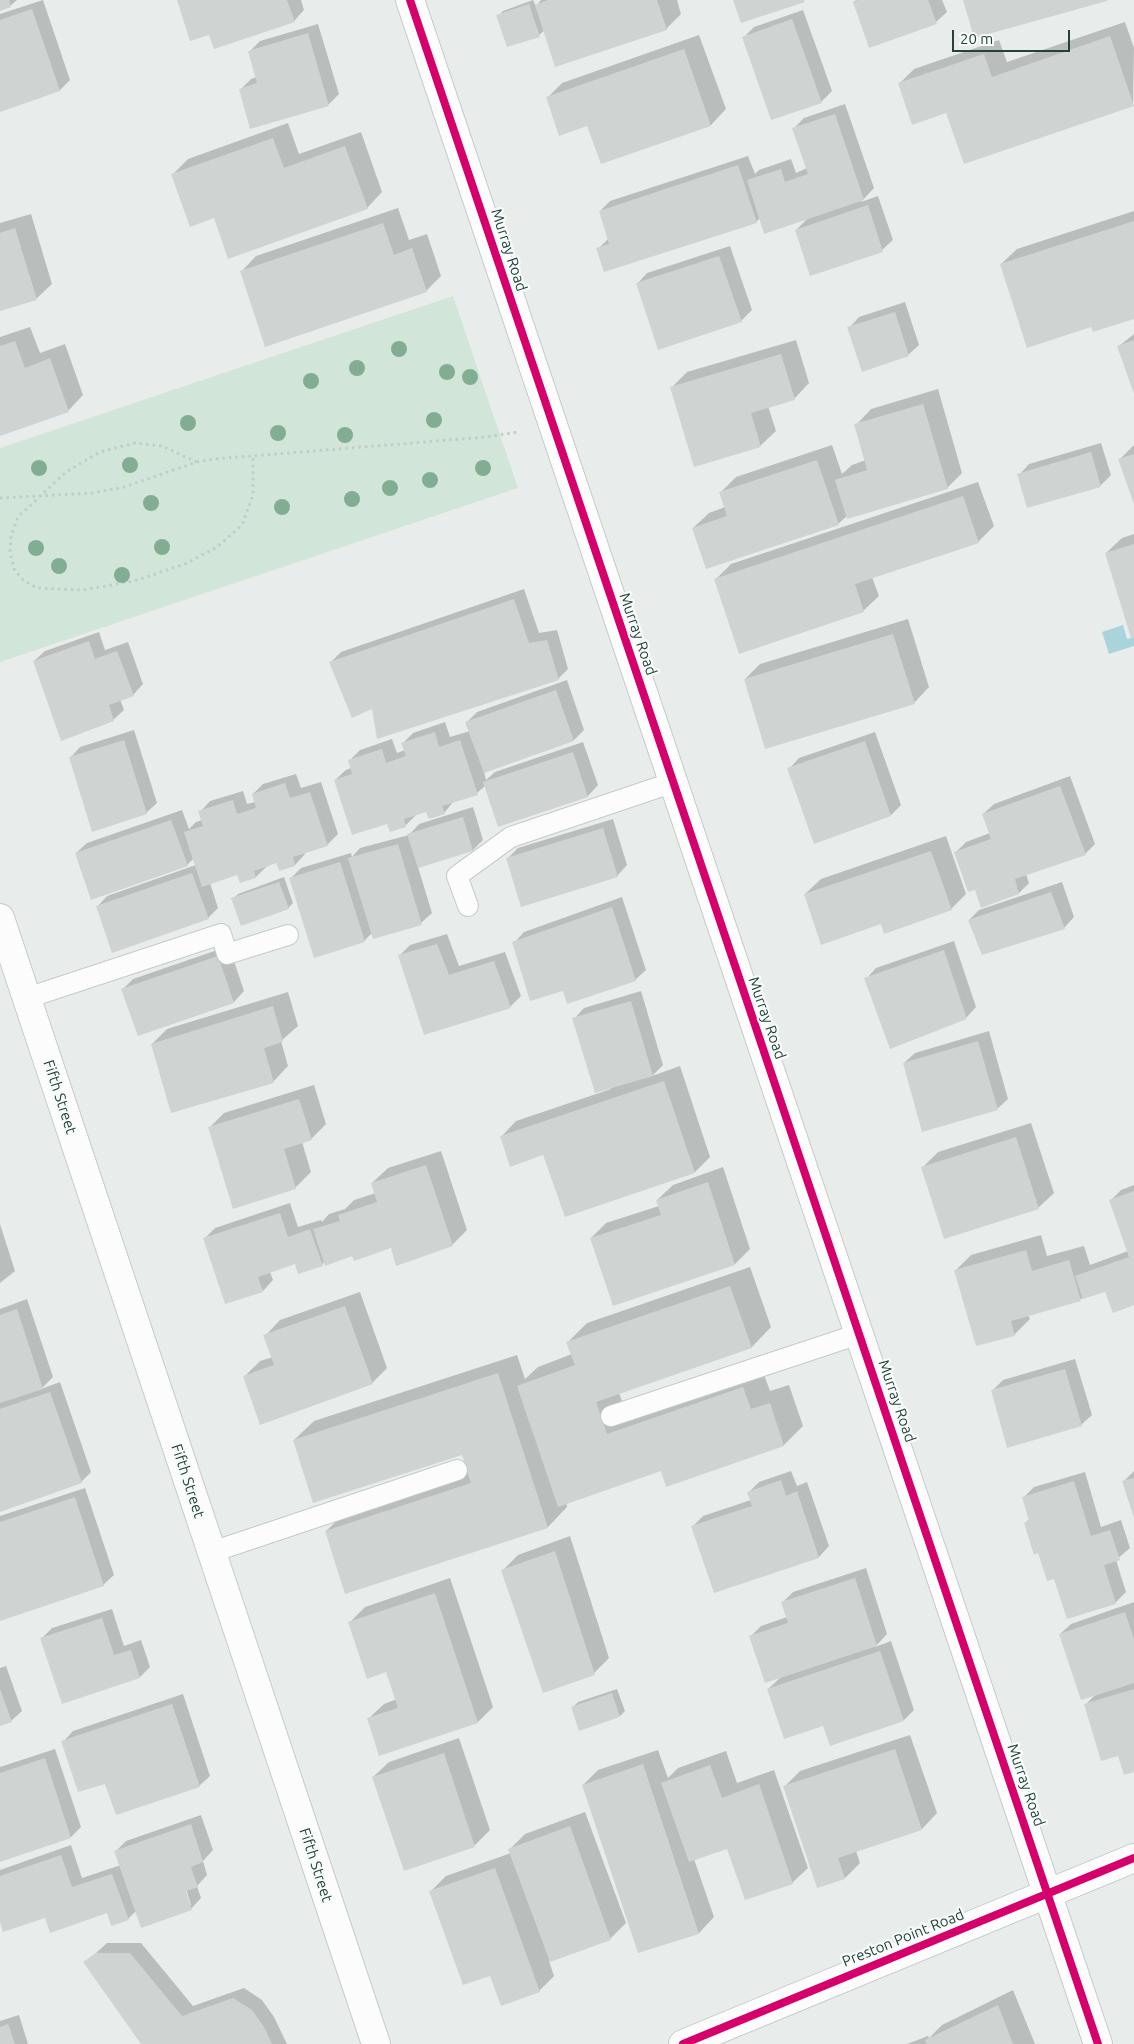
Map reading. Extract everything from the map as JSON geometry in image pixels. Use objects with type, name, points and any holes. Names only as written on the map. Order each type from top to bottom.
[{"type":"street","name":"Murray Road","points":[[410,0],[1098,2044]]},
{"type":"street","name":"Fifth Street","points":[[0,918],[376,2044]]},
{"type":"street","name":"Preston Point Road","points":[[683,2044],[1134,1858]]},
{"type":"lane","points":[[468,906],[457,876],[511,837],[674,782]]},
{"type":"lane","points":[[27,998],[221,934],[228,954],[288,936]]},
{"type":"lane","points":[[611,1416],[859,1334]]},
{"type":"lane","points":[[212,1552],[457,1470]]},
{"type":"path","points":[[0,498],[92,493],[124,487],[197,462],[486,437],[554,426]]},
{"type":"path","points":[[197,462],[162,446],[135,443],[100,452],[66,472],[38,496],[18,517],[11,536],[10,552],[14,569],[23,580],[37,588],[83,590],[134,581],[185,564],[217,547],[242,525],[253,495],[253,456]]},
{"type":"green space","points":[[453,296],[518,488],[0,662],[0,448]]},
{"type":"water","points":[[1123,625],[1127,639],[1134,637],[1134,646],[1109,654],[1102,632]]},
{"type":"building","points":[[0,0],[9,0],[11,7],[0,11]]},
{"type":"building","points":[[177,0],[287,0],[295,22],[214,49],[209,35],[190,41]]},
{"type":"building","points":[[548,0],[657,0],[667,30],[555,67],[535,5]]},
{"type":"building","points":[[733,0],[804,0],[805,2],[741,23]]},
{"type":"building","points":[[858,0],[928,0],[937,24],[869,48],[853,2]]},
{"type":"building","points":[[963,0],[1107,0],[1107,1],[974,38]]},
{"type":"building","points":[[529,4],[540,37],[507,47],[496,15]]},
{"type":"building","points":[[32,9],[60,91],[0,112],[0,20]]},
{"type":"building","points":[[792,19],[822,103],[771,120],[742,37]]},
{"type":"building","points":[[308,33],[329,106],[250,129],[239,89],[257,83],[248,51]]},
{"type":"building","points":[[1110,36],[1134,106],[964,164],[946,113],[912,125],[898,83],[984,54],[992,77]]},
{"type":"building","points":[[684,49],[711,126],[601,164],[587,126],[559,136],[546,97]]},
{"type":"building","points":[[835,114],[864,200],[764,234],[747,180],[781,169],[785,182],[808,174],[792,128]]},
{"type":"building","points":[[273,138],[284,168],[345,146],[368,209],[228,259],[214,218],[190,227],[171,174]]},
{"type":"building","points":[[738,165],[757,223],[604,272],[596,248],[609,244],[599,211]]},
{"type":"building","points":[[868,205],[883,252],[810,276],[795,230]]},
{"type":"building","points":[[1134,221],[1134,319],[1093,332],[1091,327],[1027,348],[1000,264]]},
{"type":"building","points":[[383,223],[394,255],[412,248],[427,292],[265,347],[240,271]]},
{"type":"building","points":[[15,228],[37,300],[0,311],[0,233]]},
{"type":"building","points":[[719,256],[742,322],[658,350],[636,283]]},
{"type":"building","points":[[895,312],[909,356],[862,372],[847,327]]},
{"type":"building","points":[[1134,340],[1134,394],[1117,346]]},
{"type":"building","points":[[15,341],[25,368],[50,358],[69,412],[0,436],[0,346]]},
{"type":"building","points":[[781,354],[795,400],[751,413],[761,447],[694,467],[670,387]]},
{"type":"building","points":[[923,404],[948,489],[847,519],[835,480],[867,470],[854,424]]},
{"type":"building","points":[[1091,452],[1101,487],[1027,508],[1017,474]]},
{"type":"building","points":[[1134,454],[1134,504],[1118,459]]},
{"type":"building","points":[[817,460],[839,525],[706,569],[692,528],[727,516],[719,492]]},
{"type":"building","points":[[963,496],[979,543],[855,584],[864,612],[739,654],[714,579]]},
{"type":"building","points":[[1134,544],[1134,637],[1131,638],[1105,553]]},
{"type":"building","points":[[514,599],[529,643],[547,640],[559,680],[377,739],[372,709],[352,718],[329,662]]},
{"type":"building","points":[[893,634],[915,704],[765,749],[744,679]]},
{"type":"building","points":[[89,641],[95,659],[117,651],[134,696],[109,705],[114,721],[61,741],[33,661]]},
{"type":"building","points":[[556,690],[574,741],[484,773],[465,722]]},
{"type":"building","points":[[435,732],[439,747],[460,740],[478,795],[442,806],[445,814],[429,819],[426,812],[404,819],[406,827],[390,832],[387,824],[352,835],[334,780],[352,774],[348,760],[382,749],[386,763],[406,756],[401,743]]},
{"type":"building","points":[[124,740],[147,814],[92,832],[69,757]]},
{"type":"building","points":[[865,741],[891,816],[814,844],[787,768]]},
{"type":"building","points":[[573,752],[588,797],[498,827],[483,782]]},
{"type":"building","points":[[285,783],[290,798],[310,792],[328,846],[293,857],[295,866],[279,871],[276,863],[254,871],[256,878],[240,883],[237,875],[202,887],[184,832],[203,826],[198,811],[233,800],[237,814],[256,808],[252,794]]},
{"type":"building","points":[[1060,786],[1086,855],[1015,879],[1019,894],[981,908],[975,890],[968,892],[954,852],[991,839],[982,814]]},
{"type":"building","points":[[463,817],[473,851],[418,868],[407,834]]},
{"type":"building","points":[[171,820],[188,866],[91,900],[75,853]]},
{"type":"building","points":[[603,828],[618,877],[521,907],[506,858]]},
{"type":"building","points":[[398,844],[422,925],[373,939],[348,858]]},
{"type":"building","points":[[931,851],[952,910],[884,934],[881,924],[821,945],[804,894]]},
{"type":"building","points":[[340,862],[365,942],[314,958],[289,878]]},
{"type":"building","points":[[192,873],[209,919],[112,953],[96,906]]},
{"type":"building","points":[[279,882],[289,909],[241,926],[231,898]]},
{"type":"building","points":[[1051,892],[1065,929],[982,955],[968,920]]},
{"type":"building","points":[[612,907],[636,981],[567,1004],[563,991],[530,1001],[512,942]]},
{"type":"building","points":[[437,944],[449,975],[494,961],[511,1008],[424,1035],[398,955]]},
{"type":"building","points":[[944,950],[967,1019],[890,1049],[864,978]]},
{"type":"building","points":[[218,956],[234,1003],[138,1036],[121,989]]},
{"type":"building","points":[[631,1001],[653,1076],[595,1093],[572,1018]]},
{"type":"building","points":[[273,1006],[283,1042],[264,1048],[274,1083],[171,1113],[151,1044]]},
{"type":"building","points":[[978,1041],[998,1110],[922,1132],[903,1063]]},
{"type":"building","points":[[664,1081],[695,1173],[565,1217],[543,1155],[510,1167],[500,1136]]},
{"type":"building","points":[[299,1099],[312,1140],[284,1149],[296,1189],[233,1209],[208,1127]]},
{"type":"building","points":[[1016,1137],[1039,1209],[944,1239],[921,1167]]},
{"type":"building","points":[[426,1165],[453,1246],[396,1266],[391,1248],[354,1261],[352,1256],[325,1266],[313,1229],[340,1221],[338,1215],[377,1202],[371,1183]]},
{"type":"building","points":[[708,1182],[735,1265],[613,1306],[590,1238],[661,1215],[656,1200]]},
{"type":"building","points":[[1134,1191],[1134,1305],[1113,1313],[1105,1292],[1083,1299],[1075,1276],[1129,1257],[1109,1200]]},
{"type":"building","points":[[280,1213],[288,1237],[310,1229],[323,1266],[298,1274],[295,1264],[258,1277],[263,1292],[225,1304],[203,1238]]},
{"type":"building","points":[[1026,1250],[1032,1271],[1069,1260],[1081,1301],[1011,1321],[1015,1336],[976,1346],[954,1270]]},
{"type":"building","points":[[730,1286],[752,1348],[596,1402],[607,1434],[743,1387],[751,1409],[770,1403],[784,1446],[666,1487],[661,1471],[558,1507],[517,1386],[575,1365],[566,1342]]},
{"type":"building","points":[[345,1306],[373,1384],[260,1425],[243,1376],[274,1365],[263,1335]]},
{"type":"building","points":[[17,1309],[43,1389],[0,1403],[0,1315]]},
{"type":"building","points":[[1065,1369],[1082,1426],[1007,1448],[991,1390]]},
{"type":"building","points":[[498,1373],[548,1528],[345,1594],[325,1531],[471,1483],[462,1455],[313,1503],[293,1440]]},
{"type":"building","points":[[50,1392],[82,1483],[0,1512],[0,1409]]},
{"type":"building","points":[[1134,1478],[1134,1518],[1122,1481]]},
{"type":"building","points":[[781,1480],[786,1496],[797,1491],[819,1558],[714,1593],[691,1526],[752,1506],[747,1492]]},
{"type":"building","points":[[1074,1481],[1091,1536],[1110,1530],[1120,1560],[1104,1565],[1116,1604],[1067,1619],[1054,1579],[1047,1581],[1038,1553],[1034,1555],[1024,1523],[1029,1521],[1022,1497]]},
{"type":"building","points":[[75,1497],[104,1586],[0,1621],[0,1522]]},
{"type":"building","points":[[555,1551],[595,1675],[543,1693],[501,1570]]},
{"type":"building","points":[[855,1578],[877,1646],[765,1683],[749,1636],[788,1623],[781,1602]]},
{"type":"building","points":[[435,1593],[478,1723],[379,1756],[367,1718],[398,1708],[386,1672],[367,1679],[348,1622]]},
{"type":"building","points":[[1125,1612],[1134,1639],[1134,1683],[1081,1700],[1059,1634]]},
{"type":"building","points":[[102,1618],[114,1655],[131,1650],[140,1678],[62,1704],[40,1638]]},
{"type":"building","points":[[880,1651],[904,1721],[830,1746],[823,1726],[784,1739],[767,1689]]},
{"type":"building","points":[[0,1689],[12,1722],[0,1726]]},
{"type":"building","points":[[1134,1689],[1134,1772],[1124,1775],[1118,1756],[1101,1761],[1084,1704]]},
{"type":"building","points":[[612,1693],[620,1717],[579,1731],[571,1707]]},
{"type":"building","points":[[172,1704],[200,1787],[116,1815],[105,1784],[78,1792],[61,1741]]},
{"type":"building","points":[[895,1749],[922,1830],[838,1858],[845,1879],[817,1888],[783,1786]]},
{"type":"building","points":[[444,1753],[475,1847],[404,1871],[372,1777]]},
{"type":"building","points":[[45,1758],[71,1838],[0,1862],[0,1773]]},
{"type":"building","points":[[643,1764],[699,1934],[638,1953],[582,1785]]},
{"type":"building","points":[[710,1765],[722,1798],[759,1784],[793,1884],[745,1900],[727,1849],[689,1862],[661,1783]]},
{"type":"building","points":[[191,1824],[203,1862],[191,1867],[198,1887],[186,1891],[192,1910],[141,1928],[114,1851]]},
{"type":"building","points":[[570,1826],[611,1940],[550,1962],[508,1849]]},
{"type":"building","points":[[61,1855],[72,1887],[112,1874],[129,1920],[111,1926],[107,1913],[50,1933],[45,1918],[3,1932],[0,1922],[0,1876]]},
{"type":"building","points":[[495,1868],[540,1992],[501,2006],[490,1976],[463,1985],[429,1891]]},
{"type":"building","points":[[96,1953],[130,1953],[182,2016],[233,1998],[252,2010],[264,2027],[272,2044],[141,2044],[83,1962]]},
{"type":"building","points":[[998,2005],[1013,2044],[927,2044],[925,2040]]},
{"type":"building","points":[[8,2024],[15,2044],[0,2044],[0,2027]]},
{"type":"cycle path","points":[[410,0],[1098,2044]]},
{"type":"cycle path","points":[[683,2044],[1134,1858]]}]
